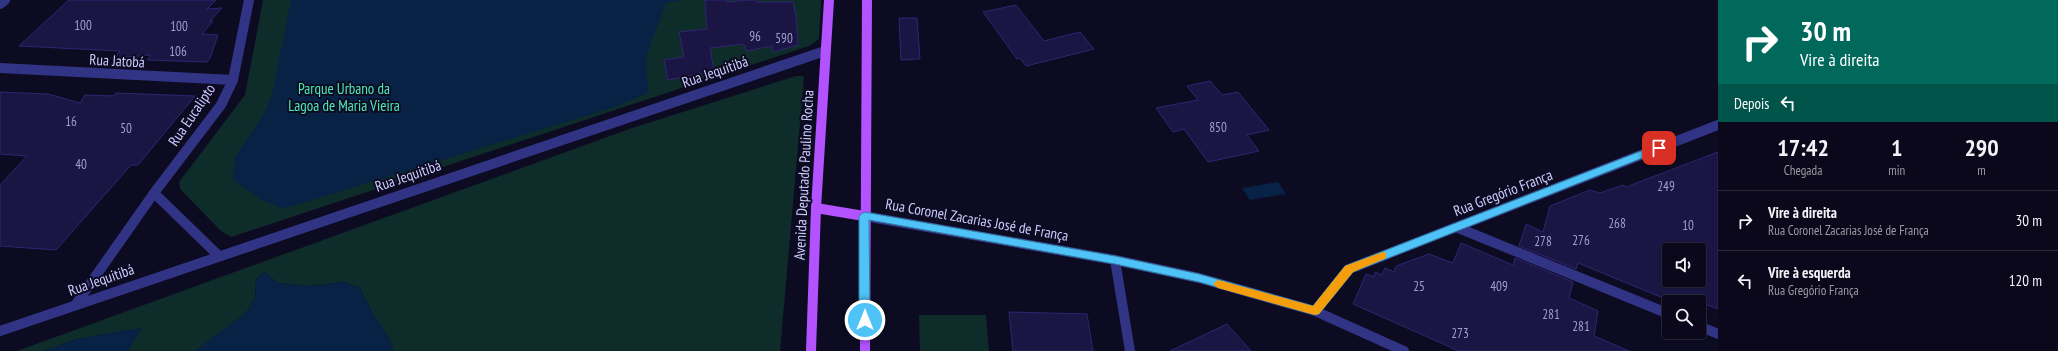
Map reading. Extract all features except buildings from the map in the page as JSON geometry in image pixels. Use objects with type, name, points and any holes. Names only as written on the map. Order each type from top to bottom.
[{"type":"main road","name":"Avenida Deputado Paulino Rocha","points":[[811,351],[816,208],[829,0]]},
{"type":"main road","points":[[865,351],[864,216],[867,0]]},
{"type":"main road","points":[[816,208],[864,216]]},
{"type":"street","points":[[0,4],[5,0]]},
{"type":"street","name":"Rua Eucalipto","points":[[76,304],[154,193],[221,105],[233,80],[249,0]]},
{"type":"street","name":"Rua Jequitibá","points":[[0,331],[825,51]]},
{"type":"street","name":"Rua Jatobá","points":[[0,68],[233,80]]},
{"type":"street","name":"Rua Gregório França","points":[[1315,311],[1349,269],[1718,124]]},
{"type":"street","points":[[154,193],[219,256]]},
{"type":"street","name":"Rua Coronel Zacarias José de França","points":[[864,216],[1115,260],[1199,278],[1315,311],[1404,351]]},
{"type":"street","points":[[1456,227],[1662,311]]},
{"type":"street","points":[[1115,260],[1130,351]]},
{"type":"street","points":[[1706,329],[1718,334]]},
{"type":"green space","name":"Parque Urbano da Lagoa de Maria Vieira","points":[[263,0],[821,0],[819,39],[809,46],[231,237],[221,231],[180,189],[179,182],[245,95]]},
{"type":"green space","points":[[796,76],[802,76],[804,78],[780,351],[393,351],[389,338],[372,312],[360,288],[344,282],[308,286],[278,283],[264,272],[256,280],[255,298],[246,313],[195,351],[128,351],[141,328],[77,339],[44,351],[17,351],[632,128]]},
{"type":"green space","points":[[919,315],[986,315],[989,351],[920,351]]},
{"type":"water","name":"Parque Urbano da Lagoa de Maria Vieira","points":[[291,0],[680,0],[666,3],[646,56],[648,93],[614,107],[283,209],[261,199],[233,180],[235,157],[263,116],[272,95]]},
{"type":"water","points":[[1278,182],[1286,194],[1250,200],[1242,188]]},
{"type":"water","points":[[264,272],[278,283],[308,286],[344,282],[360,288],[372,312],[389,338],[393,351],[195,351],[246,313],[255,298],[256,280]]},
{"type":"water","points":[[141,328],[128,351],[44,351],[77,339]]},
{"type":"slow traffic","points":[[1218,284],[1315,311],[1349,269],[1383,256]]},
{"type":"route","points":[[865,320],[864,216],[1115,260],[1199,278],[1315,311],[1349,269],[1659,148]]}]
